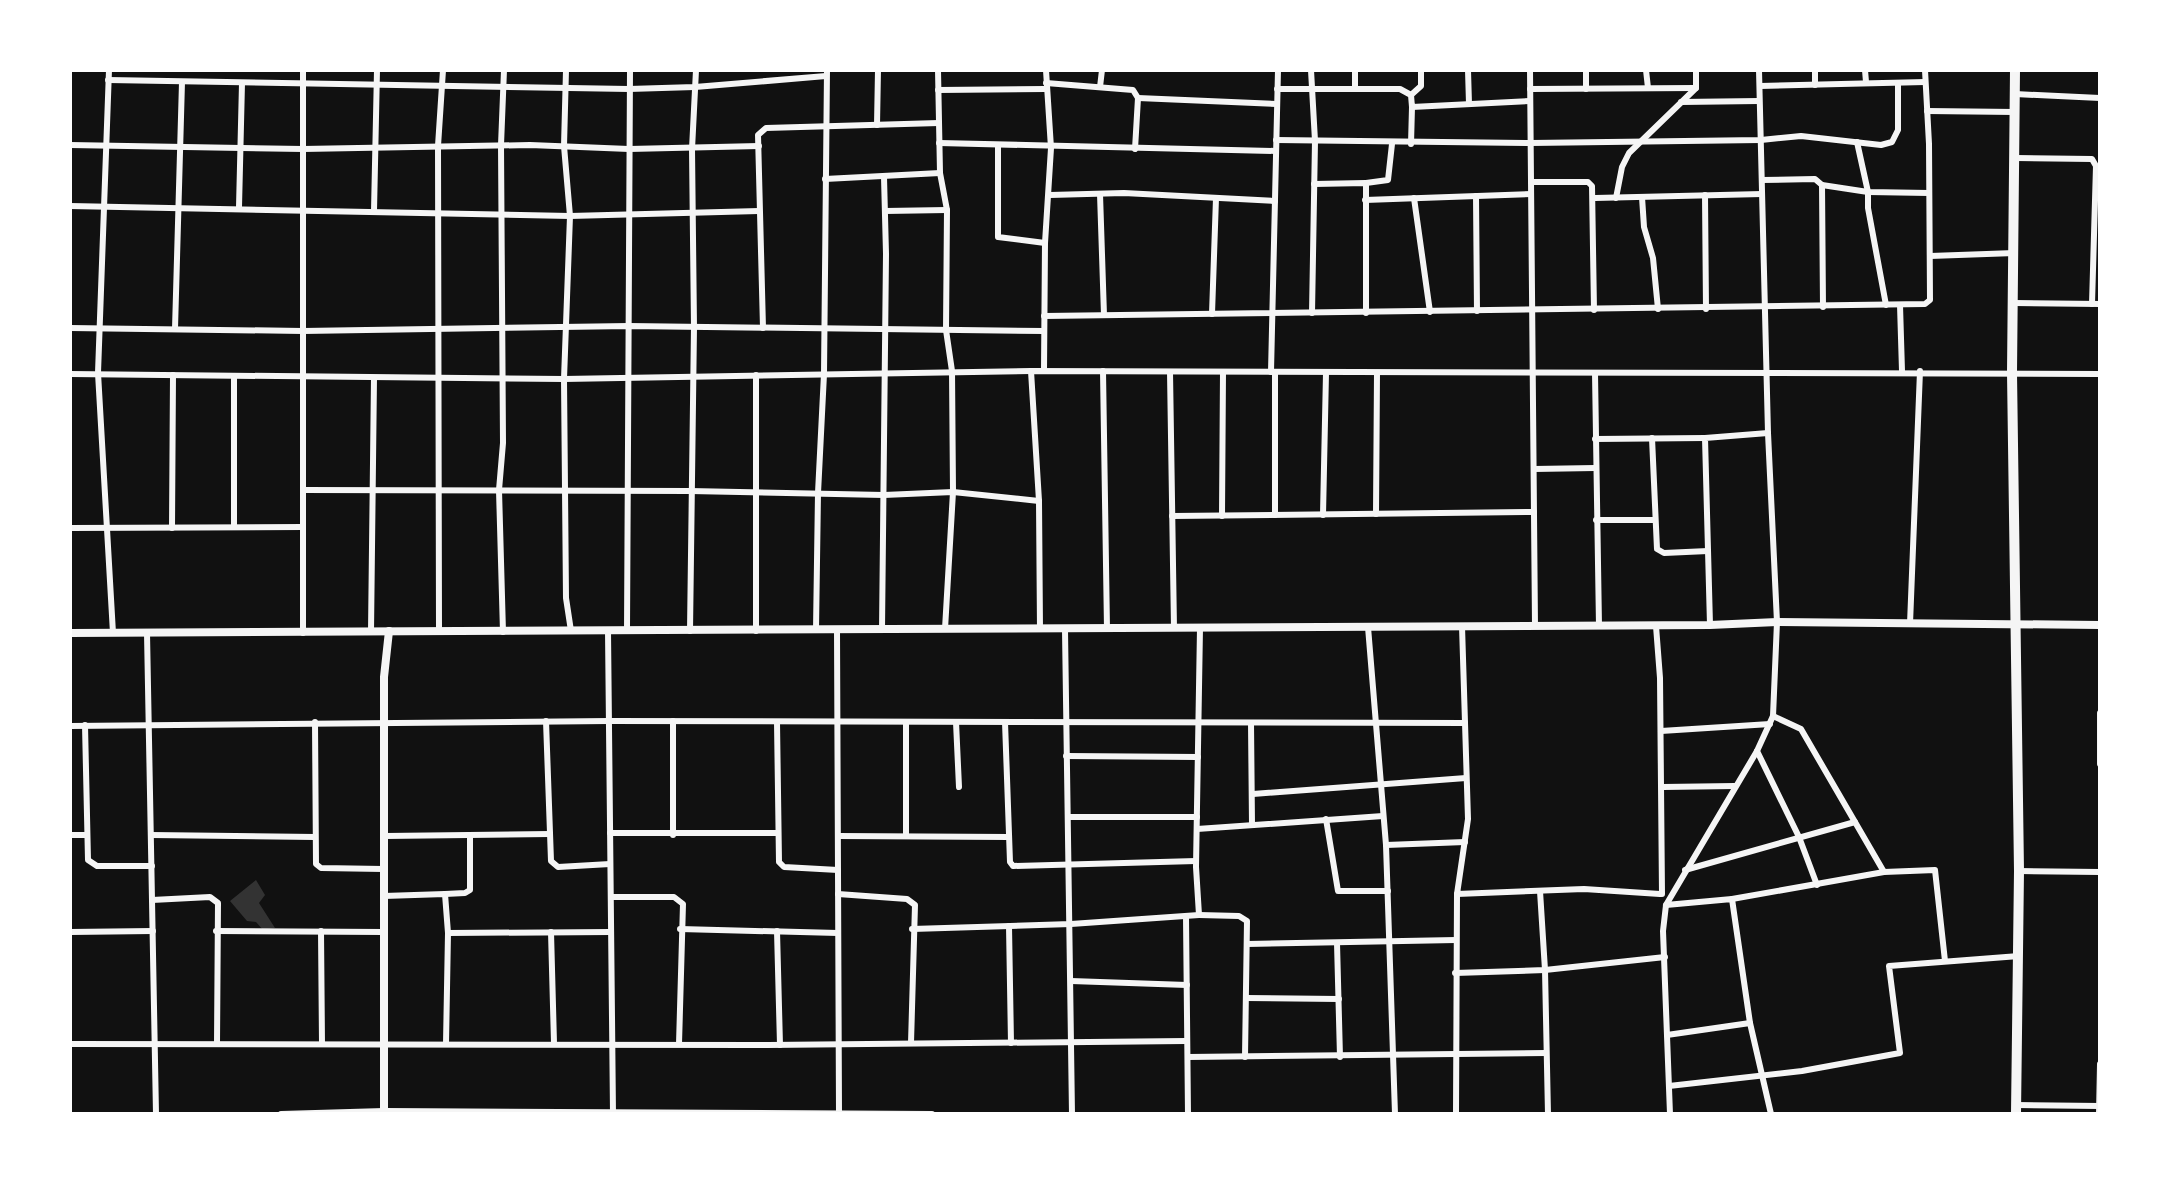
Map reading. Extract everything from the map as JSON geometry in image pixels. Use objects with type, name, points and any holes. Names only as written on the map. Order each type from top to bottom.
[{"type":"highway","points":[[2015,70],[2012,373],[2019,871],[2016,1110]]},
{"type":"street","points":[[109,70],[104,147],[98,373],[113,633]]},
{"type":"street","points":[[303,70],[303,633]]},
{"type":"street","points":[[374,211],[377,70]]},
{"type":"street","points":[[439,631],[438,146],[443,70]]},
{"type":"street","points":[[503,632],[499,490],[503,443],[501,145],[505,70]]},
{"type":"street","points":[[566,70],[564,146],[570,216],[564,379],[566,598],[571,631]]},
{"type":"street","points":[[627,631],[629,70]]},
{"type":"street","points":[[690,631],[690,491],[694,376],[692,149],[696,70]]},
{"type":"street","points":[[877,125],[878,70]]},
{"type":"street","points":[[938,70],[940,173],[947,210],[946,330],[952,371],[953,492],[945,629]]},
{"type":"street","points":[[1044,371],[1045,243],[1051,148],[1046,70]]},
{"type":"street","points":[[1100,87],[1102,70]]},
{"type":"street","points":[[1275,515],[1272,314],[1278,70]]},
{"type":"street","points":[[1311,70],[1315,141],[1312,313]]},
{"type":"street","points":[[1355,70],[1355,89]]},
{"type":"street","points":[[1411,96],[1421,86],[1421,70]]},
{"type":"street","points":[[1468,70],[1469,104]]},
{"type":"street","points":[[1530,70],[1535,626]]},
{"type":"street","points":[[1586,70],[1586,89]]},
{"type":"street","points":[[1646,70],[1648,88]]},
{"type":"street","points":[[1616,198],[1622,167],[1639,142],[1696,88],[1696,70]]},
{"type":"street","points":[[1670,1114],[1663,931],[1666,905],[1757,751],[1773,716],[1777,622],[1766,372],[1759,70]]},
{"type":"street","points":[[1815,70],[1815,85]]},
{"type":"street","points":[[1865,70],[1866,82]]},
{"type":"street","points":[[1044,316],[1706,309],[1900,305],[1928,302],[1930,256],[1926,70]]},
{"type":"street","points":[[108,80],[629,89],[695,87],[827,73],[824,374],[818,493],[816,630]]},
{"type":"street","points":[[175,328],[182,82]]},
{"type":"street","points":[[1760,86],[1925,82]]},
{"type":"street","points":[[239,208],[242,83]]},
{"type":"street","points":[[1276,140],[1410,144],[1761,140],[1801,136],[1881,145],[1892,142],[1898,130],[1898,83]]},
{"type":"street","points":[[938,89],[1046,86],[1129,88],[1138,97],[1277,104]]},
{"type":"street","points":[[1530,89],[1696,88]]},
{"type":"street","points":[[1277,89],[1400,89],[1411,96]]},
{"type":"street","points":[[2015,94],[2100,98]]},
{"type":"street","points":[[1410,144],[1411,96]]},
{"type":"street","points":[[1135,149],[1138,97]]},
{"type":"street","points":[[1412,107],[1530,101]]},
{"type":"street","points":[[1681,102],[1759,101]]},
{"type":"street","points":[[1927,111],[2015,112]]},
{"type":"street","points":[[763,328],[758,135],[766,128],[939,122]]},
{"type":"street","points":[[1857,142],[1886,305]]},
{"type":"street","points":[[939,144],[1276,151]]},
{"type":"street","points":[[1314,184],[1388,180],[1392,144]]},
{"type":"street","points":[[70,145],[303,149],[501,145],[629,149],[759,146]]},
{"type":"street","points":[[998,145],[998,237],[1045,243]]},
{"type":"street","points":[[2016,158],[2092,159],[2096,166],[2092,304]]},
{"type":"street","points":[[825,179],[940,173]]},
{"type":"street","points":[[883,630],[884,177]]},
{"type":"street","points":[[1762,180],[1815,179],[1822,184],[1868,192],[1929,193]]},
{"type":"street","points":[[1531,183],[1588,182],[1592,186],[1595,198],[1594,310]]},
{"type":"street","points":[[1366,183],[1366,313]]},
{"type":"street","points":[[1822,184],[1823,307]]},
{"type":"street","points":[[1050,195],[1100,194],[1275,201]]},
{"type":"street","points":[[1100,194],[1104,315]]},
{"type":"street","points":[[1365,200],[1531,194]]},
{"type":"street","points":[[1595,198],[1762,194]]},
{"type":"street","points":[[1705,195],[1706,309]]},
{"type":"street","points":[[1476,196],[1477,311]]},
{"type":"street","points":[[1642,197],[1644,227],[1653,258],[1658,309]]},
{"type":"street","points":[[1212,314],[1216,198]]},
{"type":"street","points":[[1413,198],[1415,229],[1430,312]]},
{"type":"street","points":[[70,206],[180,206],[570,216],[759,211]]},
{"type":"street","points":[[885,211],[947,210]]},
{"type":"street","points":[[1930,256],[2015,253]]},
{"type":"street","points":[[2014,303],[2100,304]]},
{"type":"street","points":[[1900,305],[1902,371]]},
{"type":"street","points":[[70,328],[303,331],[629,326],[1044,331]]},
{"type":"street","points":[[70,374],[564,379],[952,371],[1533,374],[1920,371],[2100,374]]},
{"type":"street","points":[[1031,371],[1039,501],[1040,629]]},
{"type":"street","points":[[1103,371],[1107,629]]},
{"type":"street","points":[[1910,624],[1920,371]]},
{"type":"street","points":[[1170,372],[1174,628]]},
{"type":"street","points":[[1222,516],[1223,372]]},
{"type":"street","points":[[1323,514],[1326,373]]},
{"type":"street","points":[[1376,514],[1377,373]]},
{"type":"street","points":[[1595,373],[1599,626]]},
{"type":"street","points":[[172,528],[173,375]]},
{"type":"street","points":[[756,375],[756,631]]},
{"type":"street","points":[[234,377],[234,527]]},
{"type":"street","points":[[371,632],[375,490],[374,378]]},
{"type":"street","points":[[1595,439],[1705,438],[1768,433]]},
{"type":"street","points":[[1705,438],[1710,625]]},
{"type":"street","points":[[1652,439],[1656,545],[1660,552],[1708,551]]},
{"type":"street","points":[[1534,468],[1595,468]]},
{"type":"street","points":[[303,490],[690,491],[884,495],[953,492],[1039,501]]},
{"type":"street","points":[[1172,516],[1534,512]]},
{"type":"street","points":[[1596,520],[1655,520]]},
{"type":"street","points":[[70,528],[303,527]]},
{"type":"street","points":[[70,633],[1065,630],[1656,626],[1777,622],[2100,625]]},
{"type":"street","points":[[1456,1114],[1457,894],[1465,842],[1466,778],[1462,626]]},
{"type":"street","points":[[1656,626],[1663,787],[1660,894]]},
{"type":"street","points":[[1368,627],[1386,845],[1395,1114]]},
{"type":"street","points":[[1199,915],[1196,861],[1200,628]]},
{"type":"street","points":[[837,630],[839,1113]]},
{"type":"street","points":[[1065,630],[1072,1114]]},
{"type":"street","points":[[384,1112],[384,722],[389,631]]},
{"type":"street","points":[[608,631],[613,1114]]},
{"type":"street","points":[[147,633],[156,1114]]},
{"type":"street","points":[[2100,713],[2100,764]]},
{"type":"street","points":[[1773,716],[1801,729],[1884,872]]},
{"type":"street","points":[[70,726],[546,721],[1198,722],[1376,725],[1465,723]]},
{"type":"street","points":[[546,721],[551,862],[555,866],[610,864]]},
{"type":"street","points":[[673,721],[673,835]]},
{"type":"street","points":[[315,722],[317,867],[383,869]]},
{"type":"street","points":[[778,722],[778,857],[784,867],[838,870]]},
{"type":"street","points":[[906,722],[906,836]]},
{"type":"street","points":[[956,722],[959,787]]},
{"type":"street","points":[[1005,722],[1010,862],[1013,866],[1196,861]]},
{"type":"street","points":[[1251,723],[1252,824]]},
{"type":"street","points":[[1661,731],[1770,724]]},
{"type":"street","points":[[85,725],[86,856],[91,864],[152,866]]},
{"type":"street","points":[[1757,751],[1799,837],[1817,885]]},
{"type":"street","points":[[1066,756],[1198,757]]},
{"type":"street","points":[[1253,794],[1466,778]]},
{"type":"street","points":[[1663,787],[1735,786]]},
{"type":"street","points":[[1197,829],[1383,816]]},
{"type":"street","points":[[1068,817],[1197,817]]},
{"type":"street","points":[[1326,819],[1338,891],[1388,891]]},
{"type":"street","points":[[1685,870],[1855,822]]},
{"type":"street","points":[[610,833],[778,833]]},
{"type":"street","points":[[385,836],[550,834]]},
{"type":"street","points":[[70,835],[86,835]]},
{"type":"street","points":[[151,835],[315,838]]},
{"type":"street","points":[[384,896],[465,893],[470,890],[470,835]]},
{"type":"street","points":[[838,836],[1009,837]]},
{"type":"street","points":[[1386,845],[1465,842]]},
{"type":"street","points":[[1666,905],[1732,899],[1884,872],[1935,870],[1945,961]]},
{"type":"street","points":[[2019,871],[2100,872]]},
{"type":"street","points":[[1457,894],[1584,889],[1671,893]]},
{"type":"street","points":[[1540,891],[1545,970],[1548,1114]]},
{"type":"street","points":[[445,894],[448,933],[446,1044]]},
{"type":"street","points":[[838,894],[912,901],[915,905],[912,929],[911,1043]]},
{"type":"street","points":[[611,897],[678,898],[683,904],[680,929],[679,1044]]},
{"type":"street","points":[[152,900],[213,898],[218,903],[217,1044]]},
{"type":"street","points":[[1732,899],[1750,1023],[1771,1114]]},
{"type":"street","points":[[912,929],[1071,924],[1199,915],[1243,916],[1247,921],[1245,1057]]},
{"type":"street","points":[[1186,917],[1188,1114]]},
{"type":"street","points":[[1010,926],[1011,1043]]},
{"type":"street","points":[[680,929],[838,933]]},
{"type":"street","points":[[70,932],[153,931]]},
{"type":"street","points":[[216,931],[384,932]]},
{"type":"street","points":[[777,931],[780,1045]]},
{"type":"street","points":[[321,932],[322,1044]]},
{"type":"street","points":[[551,932],[554,1043]]},
{"type":"street","points":[[448,933],[611,932]]},
{"type":"street","points":[[1247,944],[1456,940]]},
{"type":"street","points":[[1337,943],[1340,1057]]},
{"type":"street","points":[[1669,1086],[1802,1071],[1900,1053],[1889,966],[2018,956]]},
{"type":"street","points":[[1455,973],[1545,970],[1665,957]]},
{"type":"street","points":[[1071,981],[1187,985]]},
{"type":"street","points":[[1246,998],[1339,999]]},
{"type":"street","points":[[1667,1035],[1750,1023]]},
{"type":"street","points":[[70,1044],[780,1045],[1186,1041]]},
{"type":"street","points":[[1188,1057],[1394,1057],[1546,1053]]},
{"type":"street","points":[[2016,1110],[2099,1109],[2100,1064]]},
{"type":"street","points":[[281,1114],[932,1114]]},
{"type":"shaded area","points":[[256,880],[265,895],[259,903],[275,928],[263,930],[256,922],[247,921],[230,901]]}]
